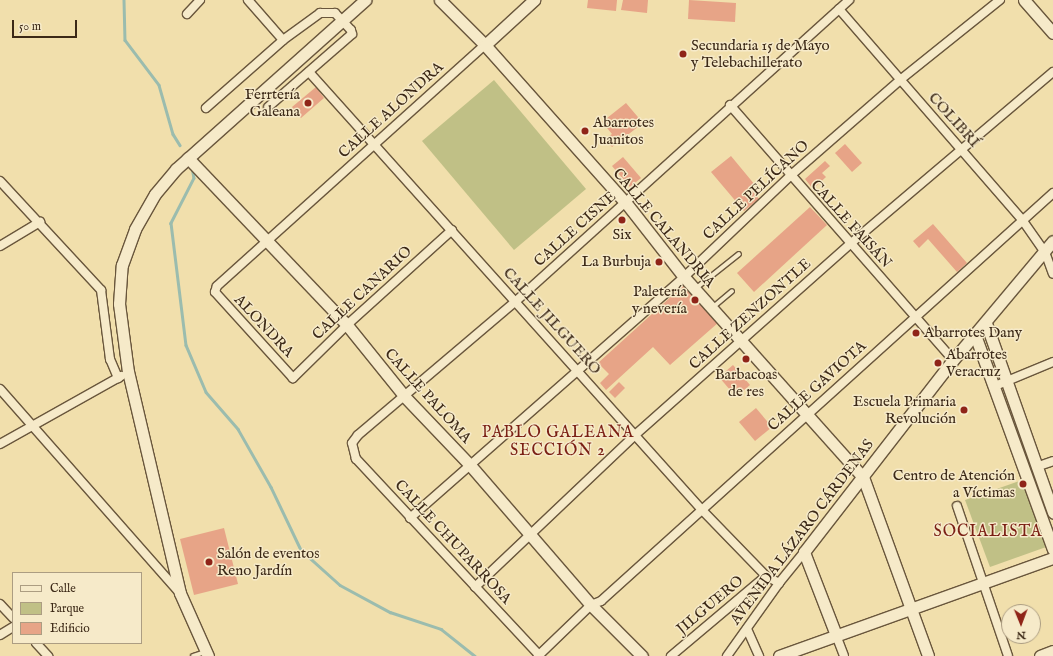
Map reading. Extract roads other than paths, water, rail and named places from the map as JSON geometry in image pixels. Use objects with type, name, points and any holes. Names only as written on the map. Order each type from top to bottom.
[{"type":"street","points":[[187,14],[200,0]]},
{"type":"street","points":[[248,0],[284,40]]},
{"type":"street","points":[[207,654],[180,593],[128,372],[119,304],[122,265],[135,229],[155,194],[188,158],[365,0]]},
{"type":"street","name":"CALLE CALANDRIA","points":[[440,0],[484,46],[626,202],[684,277],[808,413],[863,477]]},
{"type":"street","name":"CALLE ALONDRA","points":[[216,292],[217,286],[268,242],[534,0]]},
{"type":"street","name":"CALLE CISNE","points":[[352,443],[358,435],[405,397],[516,301],[626,202],[730,105],[849,0]]},
{"type":"street","name":"CALLE PELÍCANO","points":[[410,518],[684,277],[790,176],[900,80],[1000,0]]},
{"type":"street","points":[[1024,0],[1053,33]]},
{"type":"street","name":"COLIBRÍ","points":[[838,9],[1023,221],[1045,252],[1052,269]]},
{"type":"street","points":[[206,108],[284,40],[320,13],[335,13],[352,30],[352,34],[268,107]]},
{"type":"street","name":"CALLE JILGUERO","points":[[309,72],[374,146],[578,370],[702,510],[766,576],[779,583]]},
{"type":"street","name":"CALLE ZENZONTLE","points":[[475,587],[635,435],[850,244],[963,151],[1053,72]]},
{"type":"street","name":"CALLE FAISÁN","points":[[730,105],[790,176],[953,360]]},
{"type":"street","name":"CALLE PALOMA","points":[[188,158],[347,325],[405,397],[470,465],[595,609],[642,656]]},
{"type":"street","points":[[0,181],[40,222],[101,290],[110,359],[118,378]]},
{"type":"street","name":"CALLE GAVIOTA","points":[[595,609],[601,601],[915,316],[1053,194]]},
{"type":"street","points":[[0,246],[40,222]]},
{"type":"street","name":"CALLE CANARIO","points":[[293,378],[347,325],[452,230]]},
{"type":"street","name":"AVENIDA LÁZARO CÁRDENAS","points":[[727,656],[747,630],[779,583],[953,360],[986,323],[1053,241]]},
{"type":"street","name":"ALONDRA","points":[[216,292],[219,298],[293,378]]},
{"type":"street","points":[[986,323],[1053,512]]},
{"type":"street","points":[[975,335],[995,386],[1053,549]]},
{"type":"street","points":[[995,386],[1005,380],[1053,362]]},
{"type":"street","points":[[0,444],[128,372]]},
{"type":"street","points":[[0,389],[34,425],[180,593]]},
{"type":"street","name":"CALLE CHUPARROSA","points":[[352,443],[356,459],[539,656]]},
{"type":"street","points":[[1036,467],[1053,461]]},
{"type":"street","points":[[863,477],[928,656]]},
{"type":"street","points":[[957,506],[1008,656]]},
{"type":"street","points":[[804,552],[844,656]]},
{"type":"street","points":[[780,656],[982,582],[1053,558]]},
{"type":"street","name":"JILGUERO","points":[[671,656],[766,576]]},
{"type":"street","points":[[0,604],[12,617]]},
{"type":"street","points":[[539,656],[595,609]]},
{"type":"street","points":[[0,635],[12,628]]},
{"type":"street","points":[[747,630],[759,656]]},
{"type":"street","points":[[37,644],[47,655]]},
{"type":"street","points":[[1040,656],[1053,651]]},
{"type":"lane","points":[[695,289],[739,254]]},
{"type":"lane","points":[[712,309],[732,291]]},
{"type":"lane","points":[[192,656],[207,654]]},
{"type":"waterway","points":[[124,0],[125,40],[159,85],[173,134],[180,145]]},
{"type":"waterway","points":[[192,167],[194,178],[171,223],[186,345],[206,392],[238,429],[271,487],[301,550],[340,585],[390,612],[441,629],[475,656]]},
{"type":"place","name":"Secundaria 15 de Mayo y Telebachillerato","points":[[683,54]]},
{"type":"place","name":"Ferrtería Galeana","points":[[308,103]]},
{"type":"place","name":"Abarrotes Juanitos","points":[[585,131]]},
{"type":"place","name":"Six","points":[[622,220]]},
{"type":"place","name":"La Burbuja","points":[[659,262]]},
{"type":"place","name":"Paletería y nevería","points":[[695,300]]},
{"type":"place","name":"Abarrotes Dany","points":[[916,333]]},
{"type":"place","name":"Barbacoas de res","points":[[746,359]]},
{"type":"place","name":"Abarrotes Veracruz","points":[[938,363]]},
{"type":"place","name":"Escuela Primaria Revolución","points":[[964,410]]},
{"type":"place","name":"Centro de Atención a Víctimas","points":[[1023,484]]},
{"type":"place","name":"Salón de eventos Reno Jardín","points":[[209,562]]},
{"type":"district","name":"PABLO GALEANA SECCIÓN 2","points":[[558,442]]},
{"type":"district","name":"SOCIALISTA","points":[[988,532]]}]
